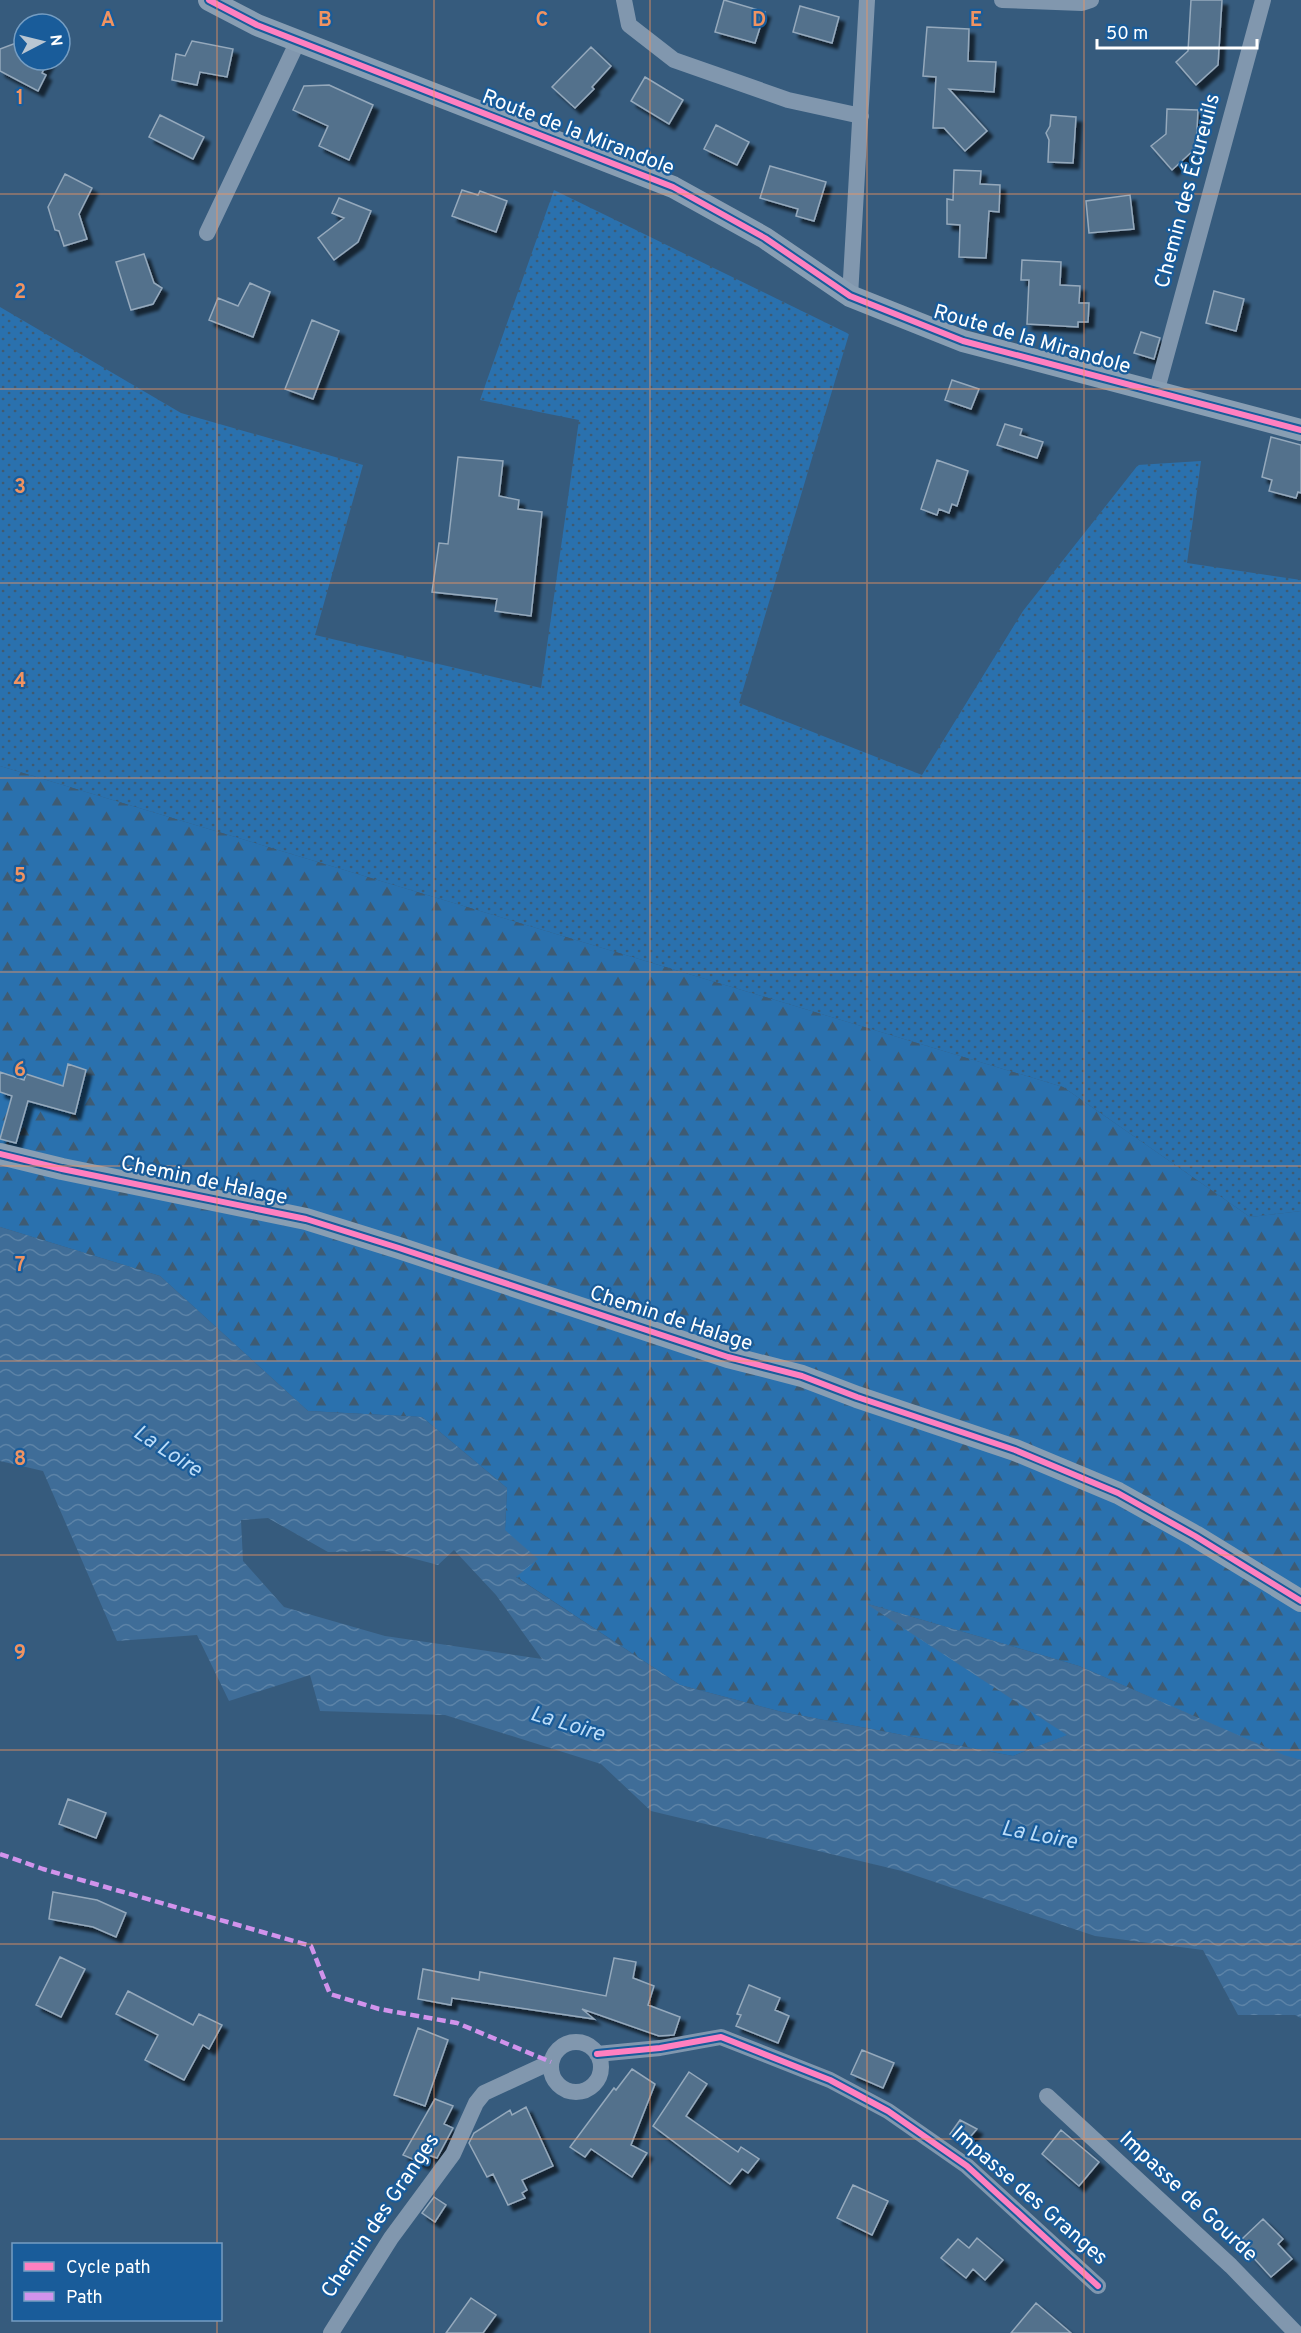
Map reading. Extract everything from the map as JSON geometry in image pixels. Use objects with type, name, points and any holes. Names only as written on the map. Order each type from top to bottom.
[{"type":"main road","name":"Route de la Mirandole","points":[[209,0],[257,25],[673,187],[765,238],[850,296],[963,341],[1301,430]]},
{"type":"main road","name":"Chemin de Halage","points":[[0,1154],[306,1219],[410,1251],[728,1357],[802,1376],[1015,1450],[1118,1493],[1195,1536],[1301,1601]]},
{"type":"street","points":[[624,0],[629,25],[674,60],[788,100],[861,116]]},
{"type":"street","points":[[850,296],[867,0]]},
{"type":"street","points":[[1002,0],[1082,3],[1091,0]]},
{"type":"street","name":"Chemin des Écureuils","points":[[1156,393],[1263,0]]},
{"type":"street","points":[[207,233],[298,41]]},
{"type":"street","name":"Impasse des Granges","points":[[597,2054],[660,2048],[721,2037],[830,2080],[888,2111],[967,2166],[1098,2286]]},
{"type":"street","points":[[575,2042],[584,2044],[597,2054],[600,2061],[599,2077],[594,2084],[580,2092],[572,2092],[558,2085],[553,2078],[551,2062],[560,2048],[575,2042]]},
{"type":"street","name":"Chemin des Granges","points":[[331,2333],[392,2238],[453,2154],[476,2103],[484,2093],[551,2062]]},
{"type":"street","name":"Impasse de Gourde","points":[[1047,2096],[1231,2266],[1296,2333]]},
{"type":"green space","points":[[554,190],[849,334],[739,703],[922,775],[1023,611],[1138,465],[1201,461],[1187,563],[1301,580],[1301,1211],[1250,1217],[1063,1087],[0,766],[0,307],[181,413],[363,465],[315,635],[541,688],[579,420],[480,400]]},
{"type":"green space","points":[[0,766],[1063,1087],[1250,1217],[1301,1211],[1301,1760],[1284,1756],[1079,1666],[868,1604],[1068,1735],[1013,1756],[782,1712],[680,1685],[515,1576],[505,1530],[507,1488],[422,1417],[308,1411],[160,1276],[0,1227]]},
{"type":"water","name":"La Loire","points":[[0,1227],[160,1276],[308,1411],[422,1417],[507,1488],[505,1530],[538,1559],[516,1577],[680,1685],[782,1712],[1013,1756],[1067,1735],[865,1603],[1079,1666],[1284,1755],[1301,1760],[1301,2018],[1295,2015],[1238,2015],[1203,1950],[1095,1936],[902,1871],[651,1811],[601,1764],[445,1715],[320,1711],[310,1675],[229,1701],[197,1635],[117,1641],[43,1471],[0,1461]],"holes":[[[268,1518],[328,1552],[385,1551],[438,1565],[454,1550],[496,1595],[542,1659],[385,1636],[284,1607],[243,1561],[241,1520]]]},
{"type":"building","points":[[724,0],[765,12],[755,43],[715,32]]},
{"type":"building","points":[[1191,0],[1222,0],[1218,65],[1196,85],[1176,62],[1188,51]]},
{"type":"building","points":[[800,6],[839,17],[832,43],[793,32]]},
{"type":"building","points":[[927,27],[969,29],[968,61],[996,62],[994,92],[949,89],[987,131],[965,151],[944,128],[933,128],[936,77],[923,76]]},
{"type":"building","points":[[192,41],[233,49],[227,77],[200,72],[197,85],[172,80],[176,54],[185,56]]},
{"type":"building","points":[[12,44],[12,72],[43,72],[46,75],[38,91],[0,71],[0,49]]},
{"type":"building","points":[[591,47],[611,66],[592,87],[594,89],[575,108],[552,87]]},
{"type":"building","points":[[645,77],[683,100],[669,124],[631,101]]},
{"type":"building","points":[[329,85],[373,105],[349,160],[319,146],[328,126],[293,110],[304,86]]},
{"type":"building","points":[[1167,109],[1198,110],[1196,148],[1172,170],[1151,146],[1166,134]]},
{"type":"building","points":[[160,115],[204,137],[193,159],[149,137]]},
{"type":"building","points":[[1051,115],[1076,117],[1073,163],[1048,162],[1049,140],[1046,133],[1050,126]]},
{"type":"building","points":[[716,125],[749,142],[737,165],[704,149]]},
{"type":"building","points":[[770,166],[826,182],[814,221],[796,216],[798,209],[760,198]]},
{"type":"building","points":[[954,170],[981,171],[980,184],[1000,185],[999,212],[989,211],[986,258],[959,257],[960,225],[947,224],[947,199],[953,200]]},
{"type":"building","points":[[65,174],[92,188],[79,214],[87,239],[64,246],[59,231],[55,230],[48,207]]},
{"type":"building","points":[[462,190],[478,195],[480,191],[507,201],[496,232],[452,216]]},
{"type":"building","points":[[1130,195],[1134,229],[1089,233],[1086,201]]},
{"type":"building","points":[[339,198],[371,211],[358,242],[334,260],[318,238],[344,218],[332,213]]},
{"type":"building","points":[[144,254],[154,283],[162,288],[153,304],[131,310],[116,262]]},
{"type":"building","points":[[1022,260],[1061,262],[1060,285],[1080,286],[1079,303],[1089,303],[1088,322],[1078,322],[1078,327],[1027,324],[1029,280],[1021,280]]},
{"type":"building","points":[[250,283],[270,292],[253,337],[209,320],[218,298],[238,306]]},
{"type":"building","points":[[1214,291],[1244,299],[1236,331],[1206,323]]},
{"type":"building","points":[[312,320],[339,331],[313,399],[285,389]]},
{"type":"building","points":[[1141,332],[1160,338],[1154,359],[1134,353]]},
{"type":"building","points":[[952,380],[979,389],[971,409],[945,400]]},
{"type":"building","points":[[1005,424],[1022,429],[1020,435],[1043,442],[1037,458],[997,445]]},
{"type":"building","points":[[1271,437],[1301,445],[1301,493],[1298,492],[1296,498],[1269,491],[1272,480],[1262,477]]},
{"type":"building","points":[[458,457],[503,461],[499,496],[519,500],[518,509],[542,512],[531,616],[495,611],[497,599],[432,592],[439,543],[448,544]]},
{"type":"building","points":[[937,460],[968,471],[957,506],[952,504],[949,513],[939,509],[937,515],[921,509]]},
{"type":"building","points":[[68,1064],[86,1070],[75,1114],[28,1101],[16,1143],[0,1139],[12,1096],[0,1092],[0,1072],[24,1080],[26,1074],[63,1086]]},
{"type":"building","points":[[68,1799],[106,1813],[96,1838],[59,1824]]},
{"type":"building","points":[[53,1892],[97,1900],[126,1913],[116,1937],[93,1927],[49,1919]]},
{"type":"building","points":[[60,1957],[85,1969],[61,2017],[36,2005]]},
{"type":"building","points":[[614,1958],[636,1962],[633,1978],[654,1986],[648,2005],[680,2017],[674,2035],[659,2036],[582,2009],[594,2019],[452,1998],[451,2005],[418,1999],[423,1969],[479,1980],[480,1972],[606,1996]]},
{"type":"building","points":[[749,1985],[780,1998],[775,2010],[789,2016],[778,2043],[736,2026],[741,2015],[737,2014]]},
{"type":"building","points":[[128,1991],[193,2025],[199,2014],[222,2025],[209,2049],[203,2045],[184,2080],[145,2060],[158,2035],[116,2014]]},
{"type":"building","points":[[418,2028],[448,2040],[425,2106],[394,2095]]},
{"type":"building","points":[[862,2050],[894,2063],[883,2088],[851,2074]]},
{"type":"building","points":[[632,2069],[655,2084],[631,2145],[647,2153],[632,2177],[591,2149],[585,2157],[570,2147],[614,2088],[616,2090]]},
{"type":"building","points":[[689,2072],[707,2084],[686,2116],[738,2152],[741,2147],[759,2159],[748,2173],[742,2169],[730,2184],[653,2126]]},
{"type":"building","points":[[435,2099],[453,2106],[444,2124],[453,2128],[437,2158],[428,2155],[424,2164],[403,2155]]},
{"type":"building","points":[[526,2107],[553,2166],[522,2180],[527,2190],[522,2193],[525,2198],[508,2205],[493,2174],[487,2177],[469,2143],[474,2133],[510,2110],[512,2115]]},
{"type":"building","points":[[960,2120],[977,2129],[964,2144],[950,2134]]},
{"type":"building","points":[[1061,2130],[1099,2162],[1079,2186],[1042,2154]]},
{"type":"building","points":[[853,2185],[888,2201],[872,2235],[837,2218]]},
{"type":"building","points":[[434,2197],[446,2205],[435,2222],[422,2213]]},
{"type":"building","points":[[1263,2219],[1283,2239],[1278,2244],[1292,2259],[1271,2277],[1251,2255],[1254,2252],[1242,2239]]},
{"type":"building","points":[[977,2238],[1003,2260],[985,2280],[973,2269],[966,2278],[941,2258],[958,2239],[969,2248]]},
{"type":"building","points":[[471,2298],[496,2315],[483,2333],[446,2333]]},
{"type":"building","points":[[1036,2303],[1071,2333],[1011,2333]]},
{"type":"marked path","points":[[0,1854],[43,1869],[311,1946],[330,1994],[379,2009],[457,2023],[551,2062]]},
{"type":"cycle path","points":[[209,0],[257,25],[673,187],[765,238],[850,296],[963,341],[1301,430]]},
{"type":"cycle path","points":[[0,1154],[306,1219],[728,1357],[802,1376],[1015,1450],[1118,1493],[1195,1536],[1301,1601]]},
{"type":"cycle path","points":[[597,2054],[660,2048],[721,2037],[830,2080],[888,2111],[967,2166],[1098,2286]]}]
